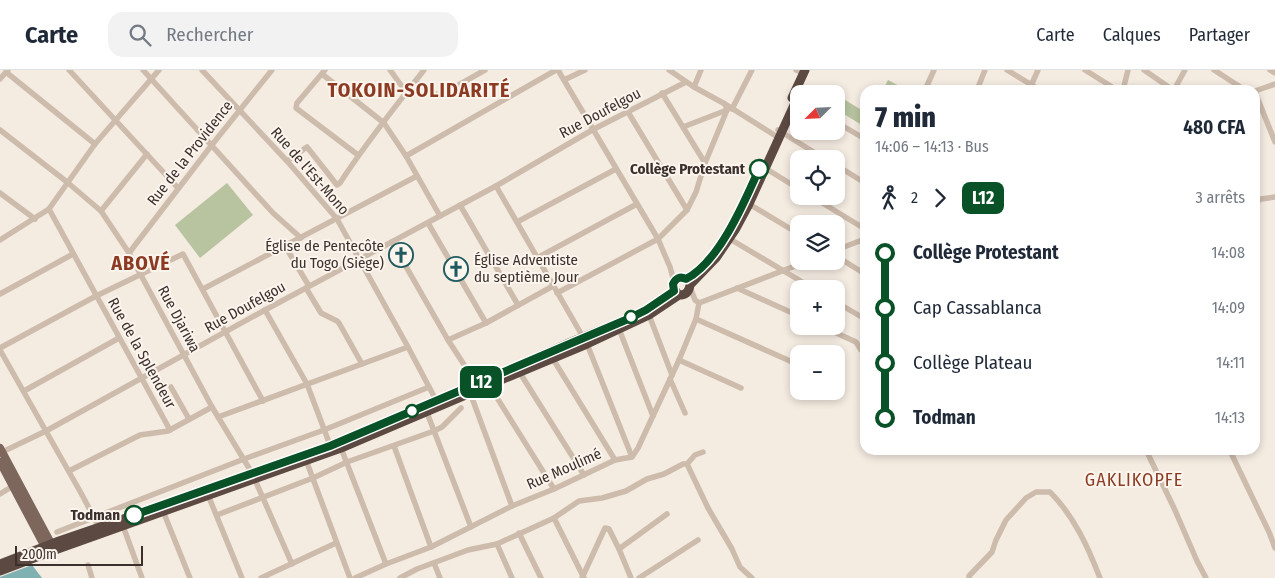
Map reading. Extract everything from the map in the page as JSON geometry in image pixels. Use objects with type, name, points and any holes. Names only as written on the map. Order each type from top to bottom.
[{"type":"highway","points":[[801,85],[804,71]]},
{"type":"highway","points":[[678,293],[673,287],[707,268],[730,238],[764,168],[804,71]]},
{"type":"highway","points":[[684,282],[699,270],[726,236],[790,111]]},
{"type":"highway","points":[[0,564],[123,526],[208,495],[520,373],[553,359],[657,302],[678,293],[687,292],[684,282]]},
{"type":"highway","points":[[438,404],[476,383],[585,341],[619,330],[649,315],[678,293]]},
{"type":"highway","points":[[0,571],[99,527],[341,448],[425,409]]},
{"type":"main road","points":[[1,451],[50,549]]},
{"type":"main road","points":[[0,462],[50,549]]},
{"type":"street","points":[[69,70],[178,188]]},
{"type":"street","points":[[143,70],[273,213],[301,238]]},
{"type":"street","points":[[0,240],[49,209],[95,144],[159,70]]},
{"type":"street","name":"Rue de l'Est-Mono","points":[[202,70],[287,161],[337,219],[438,404]]},
{"type":"street","points":[[390,70],[406,92]]},
{"type":"street","points":[[287,161],[307,148],[337,185],[358,154],[424,70]]},
{"type":"street","points":[[415,82],[439,96],[485,70]]},
{"type":"street","points":[[406,156],[557,70],[658,239],[670,268],[684,282],[697,302],[696,319],[679,360],[632,457]]},
{"type":"street","points":[[564,80],[585,70]]},
{"type":"street","points":[[669,70],[728,108],[808,150]]},
{"type":"street","points":[[694,87],[701,70]]},
{"type":"street","points":[[557,294],[658,239],[687,210],[696,192],[705,164],[728,108],[752,70]]},
{"type":"street","points":[[927,85],[934,70]]},
{"type":"street","points":[[979,85],[985,70]]},
{"type":"street","points":[[1007,70],[1027,85]]},
{"type":"street","points":[[1031,85],[1038,70]]},
{"type":"street","points":[[1085,70],[1109,85]]},
{"type":"street","points":[[1124,85],[1128,70]]},
{"type":"street","points":[[1144,70],[1166,85]]},
{"type":"street","points":[[1177,85],[1185,70]]},
{"type":"street","points":[[1214,70],[1237,85]]},
{"type":"street","points":[[1270,70],[1275,73]]},
{"type":"street","points":[[0,79],[7,71],[95,144]]},
{"type":"street","name":"Rue de la Providence","points":[[129,253],[270,71]]},
{"type":"street","points":[[358,154],[296,108],[297,103],[323,72],[384,123],[406,156],[440,216]]},
{"type":"street","name":"Rue Doufelgou","points":[[1,451],[46,431],[307,287],[496,186],[594,129],[686,82]]},
{"type":"street","points":[[1260,90],[1275,84]]},
{"type":"street","points":[[662,93],[705,164]]},
{"type":"street","points":[[1260,104],[1275,142]]},
{"type":"street","points":[[683,127],[728,108]]},
{"type":"street","points":[[628,112],[687,210]]},
{"type":"street","points":[[845,128],[860,137]]},
{"type":"street","name":"Rue Djariwa","points":[[0,130],[67,182],[100,211],[129,253],[212,407],[254,476],[292,564]]},
{"type":"street","points":[[100,211],[147,154]]},
{"type":"street","points":[[764,168],[790,184]]},
{"type":"street","points":[[517,222],[616,169]]},
{"type":"street","points":[[845,171],[860,180]]},
{"type":"street","points":[[203,289],[417,176]]},
{"type":"street","points":[[496,186],[585,341],[632,457]]},
{"type":"street","points":[[0,193],[35,219]]},
{"type":"street","points":[[1260,200],[1275,197]]},
{"type":"street","points":[[537,258],[637,204]]},
{"type":"street","points":[[748,204],[790,229]]},
{"type":"street","points":[[460,205],[518,306]]},
{"type":"street","points":[[826,205],[860,226]]},
{"type":"street","name":"Rue de la Splendeur","points":[[49,209],[170,430]]},
{"type":"street","points":[[428,223],[486,323]]},
{"type":"street","points":[[730,238],[800,280]]},
{"type":"street","points":[[845,247],[860,241]]},
{"type":"street","points":[[392,242],[448,340],[476,383]]},
{"type":"street","points":[[285,246],[321,314],[339,323],[362,364]]},
{"type":"street","points":[[0,294],[73,254]]},
{"type":"street","points":[[99,527],[0,349],[96,296],[182,254],[203,289],[263,401]]},
{"type":"street","points":[[845,262],[860,271]]},
{"type":"street","points":[[678,293],[697,302],[790,268]]},
{"type":"street","points":[[448,340],[486,323],[553,286]]},
{"type":"street","points":[[737,288],[790,312]]},
{"type":"street","points":[[845,307],[860,316]]},
{"type":"street","points":[[265,310],[308,384],[330,446]]},
{"type":"street","points":[[649,315],[684,413]]},
{"type":"street","points":[[696,319],[790,361]]},
{"type":"street","points":[[619,330],[653,416]]},
{"type":"street","points":[[841,335],[856,342],[860,347]]},
{"type":"street","points":[[24,391],[119,338]]},
{"type":"street","points":[[218,417],[408,347]]},
{"type":"street","points":[[553,359],[615,460]]},
{"type":"street","points":[[679,360],[741,388]]},
{"type":"street","points":[[520,373],[584,475]]},
{"type":"street","points":[[489,385],[554,488]]},
{"type":"street","points":[[171,387],[189,419]]},
{"type":"street","points":[[57,532],[324,430],[429,387]]},
{"type":"street","points":[[472,392],[472,398],[512,506]]},
{"type":"street","points":[[69,471],[140,435],[170,430],[212,407]]},
{"type":"street","points":[[217,515],[263,498],[347,462],[434,431],[442,427],[461,408]]},
{"type":"street","points":[[425,409],[471,527]]},
{"type":"street","points":[[394,446],[431,547]]},
{"type":"street","points":[[341,448],[386,564]]},
{"type":"street","points":[[400,578],[417,569],[468,550],[497,544],[554,518],[580,501],[626,492],[647,479],[687,464],[695,455],[703,452]]},
{"type":"street","points":[[1148,455],[1206,578]]},
{"type":"street","points":[[1232,455],[1272,533],[1275,548]]},
{"type":"street","name":"Rue Moulimé","points":[[355,578],[431,547],[512,506],[615,460],[632,457]]},
{"type":"street","points":[[306,460],[350,578]]},
{"type":"street","points":[[687,464],[740,567],[752,578]]},
{"type":"street","points":[[0,494],[13,486]]},
{"type":"street","points":[[969,578],[992,552],[1006,520],[1026,498],[1036,492],[1050,492],[1062,504],[1083,538],[1100,578]]},
{"type":"street","points":[[208,495],[242,578]]},
{"type":"street","points":[[164,511],[190,578]]},
{"type":"street","points":[[619,549],[667,514]]},
{"type":"street","points":[[554,518],[583,577]]},
{"type":"street","points":[[123,526],[142,578]]},
{"type":"street","points":[[583,577],[606,528],[609,529],[631,578]]},
{"type":"street","points":[[519,533],[541,578]]},
{"type":"street","points":[[639,578],[698,540]]},
{"type":"street","points":[[261,578],[336,543]]},
{"type":"street","points":[[497,544],[512,578]]},
{"type":"street","points":[[434,563],[440,578]]},
{"type":"street","points":[[88,565],[92,578]]},
{"type":"green space","points":[[888,80],[898,85],[886,85]]},
{"type":"green space","points":[[845,100],[860,109],[860,124],[845,115]]},
{"type":"green space","points":[[227,183],[253,215],[200,258],[175,225]]},
{"type":"water","points":[[32,565],[42,578],[0,578],[0,577]]},
{"type":"bus line","name":"L12","points":[[134,515],[330,446],[646,310],[674,291],[673,284],[677,278],[686,279],[694,275],[718,248],[731,228],[759,169]]},
{"type":"place","name":"Collège Protestant","points":[[759,169]]},
{"type":"place","name":"Église de Pentecôte du Togo (Siège)","points":[[401,255]]},
{"type":"place","name":"Église Adventiste du septième Jour","points":[[456,269]]},
{"type":"place","name":"Todman","points":[[134,515]]},
{"type":"district","name":"TOKOIN-SOLIDARITÉ","points":[[419,90]]},
{"type":"district","name":"ABOVÉ","points":[[141,263]]},
{"type":"district","name":"GAKLIKOPFE","points":[[1134,480]]}]
